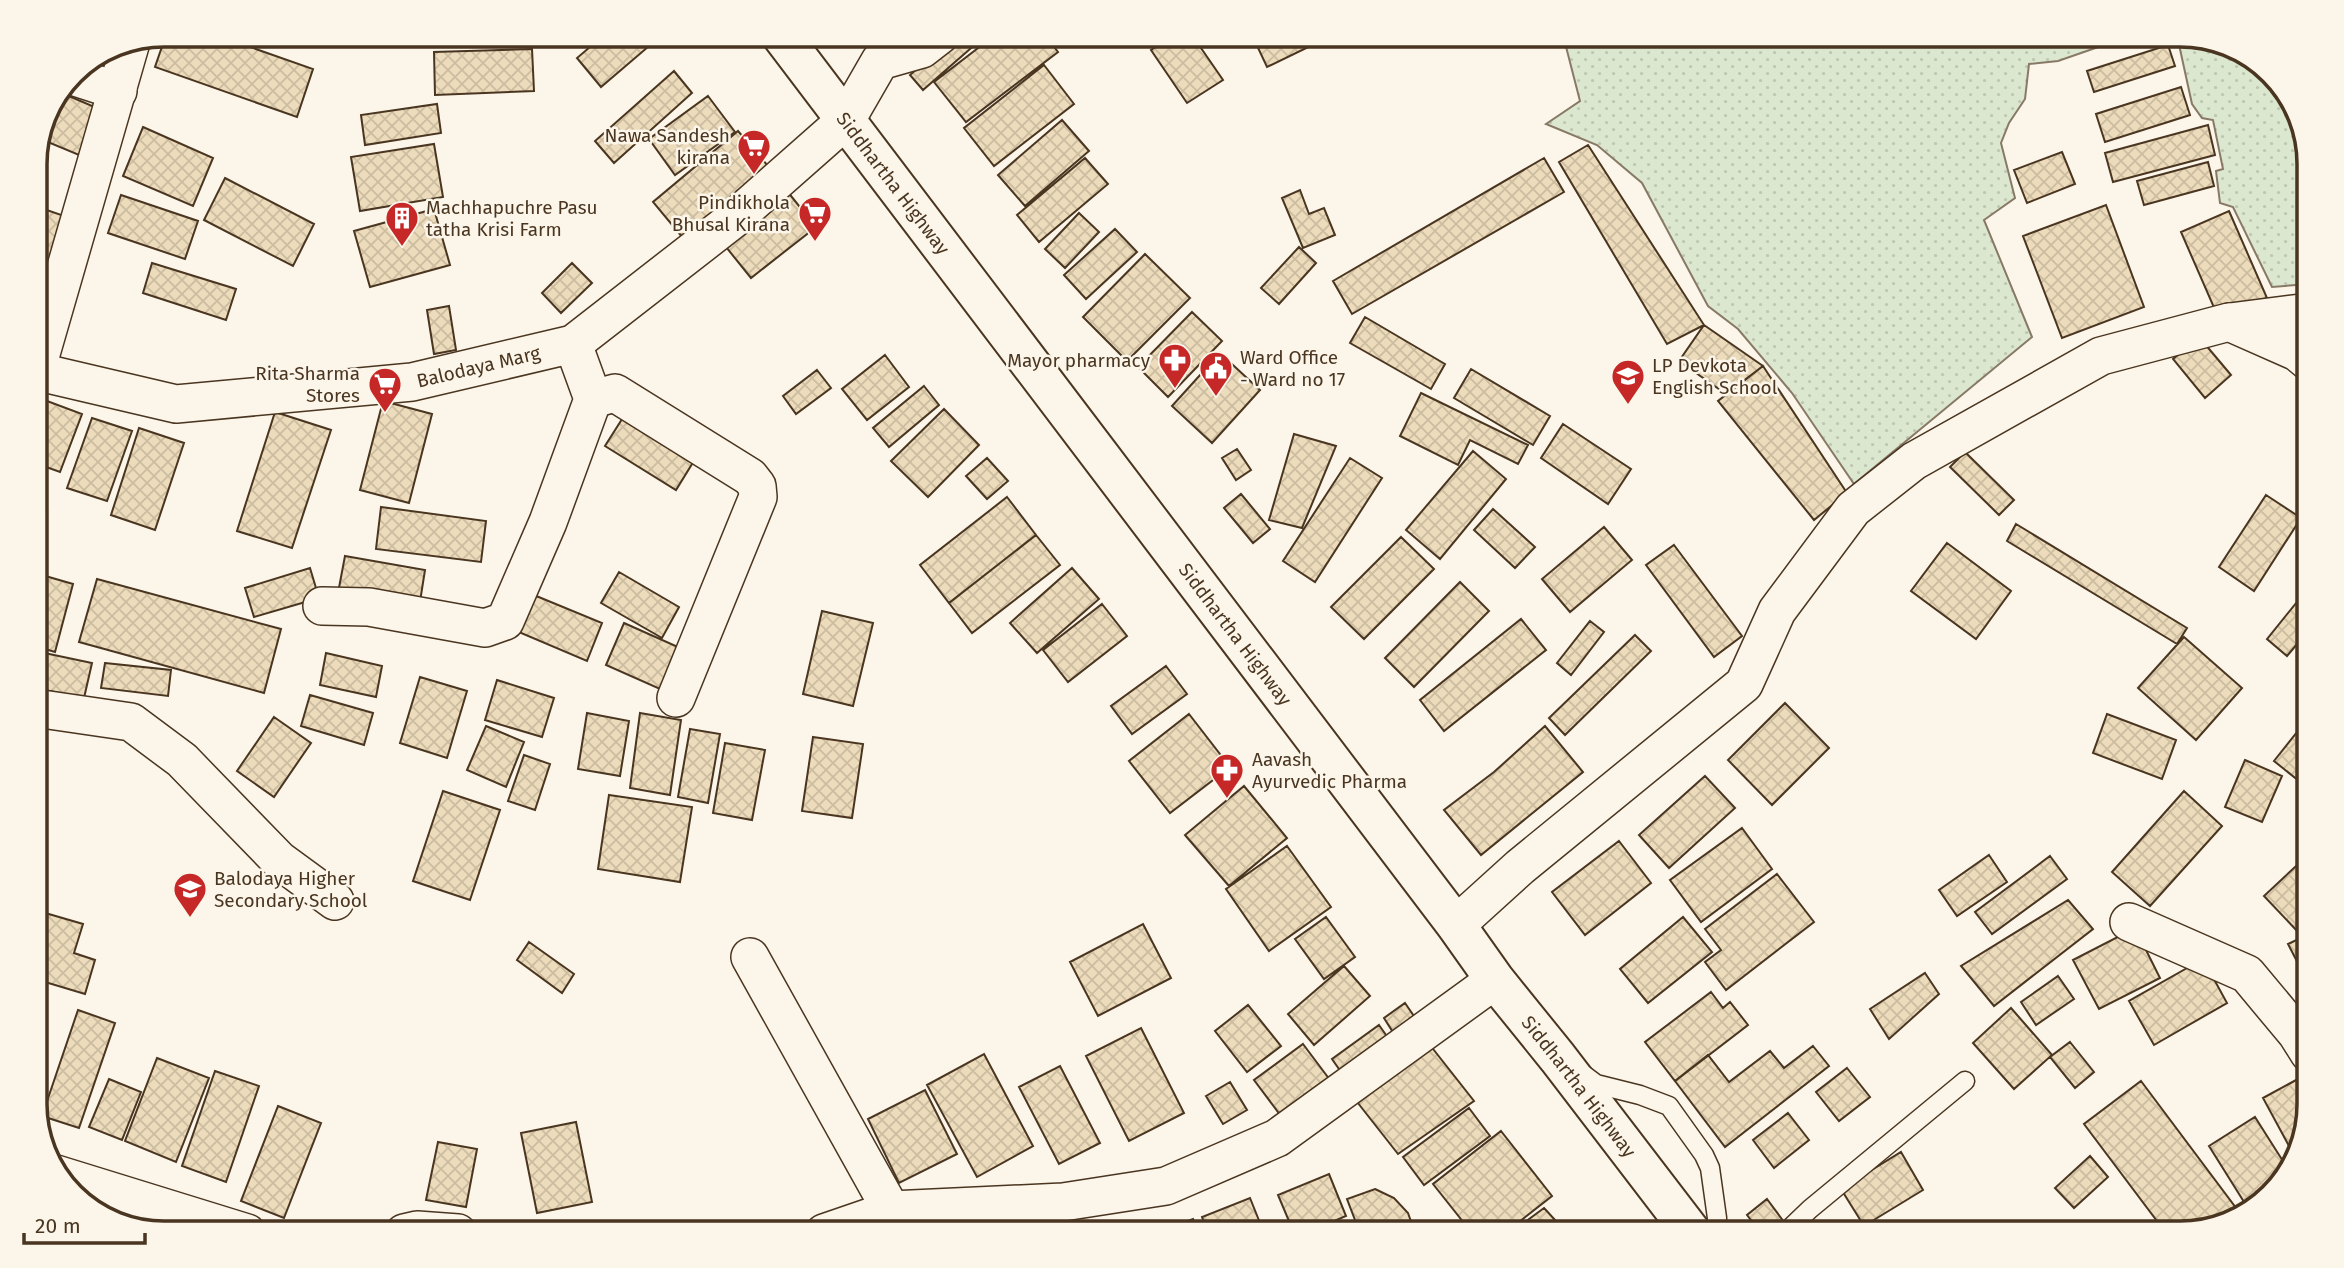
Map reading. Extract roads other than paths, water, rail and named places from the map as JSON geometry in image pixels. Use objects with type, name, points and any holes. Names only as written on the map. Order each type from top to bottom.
[{"type":"highway","name":"Siddhartha Highway","points":[[790,47],[1457,925],[1495,980],[1683,1221]]},
{"type":"street","name":"Balodaya Marg","points":[[48,374],[176,404],[412,382],[573,344],[735,218],[846,120],[880,61],[925,47]]},
{"type":"street","points":[[48,330],[128,53]]},
{"type":"street","points":[[83,80],[118,91]]},
{"type":"street","points":[[1457,925],[1520,867],[1744,684],[1777,611],[1853,509],[1913,461],[2101,356],[2229,323],[2296,314]]},
{"type":"street","points":[[2229,323],[2296,352]]},
{"type":"street","points":[[322,606],[369,607],[485,628],[505,621],[548,523],[593,399],[573,344]]},
{"type":"street","points":[[593,399],[615,393],[750,477],[757,486],[758,497],[676,698]]},
{"type":"street","points":[[48,710],[131,722],[182,760],[279,860],[335,901]]},
{"type":"street","points":[[2129,922],[2246,974],[2297,1034]]},
{"type":"street","points":[[750,957],[891,1210]]},
{"type":"street","points":[[859,1221],[891,1210],[1063,1202],[1166,1186],[1278,1138],[1495,980]]},
{"type":"street","points":[[75,1180],[208,1221]]},
{"type":"lane","points":[[1558,1058],[1596,1084],[1640,1095],[1669,1106],[1704,1154],[1710,1168],[1717,1221]]},
{"type":"lane","points":[[1798,1221],[1965,1081]]},
{"type":"place","name":"Nawa Sandesh kirana","points":[[754,176]]},
{"type":"place","name":"Pindikhola Bhusal Kirana","points":[[815,243]]},
{"type":"place","name":"Machhapuchre Pasu tatha Krisi Farm","points":[[402,248]]},
{"type":"place","name":"Mayor pharmacy","points":[[1175,390]]},
{"type":"place","name":"Ward Office - Ward no 17","points":[[1216,398]]},
{"type":"place","name":"LP Devkota English School","points":[[1628,406]]},
{"type":"place","name":"Rita Sharma Stores","points":[[385,414]]},
{"type":"place","name":"Aavash Ayurvedic Pharma","points":[[1227,800]]},
{"type":"place","name":"Balodaya Higher Secondary School","points":[[190,919]]}]
